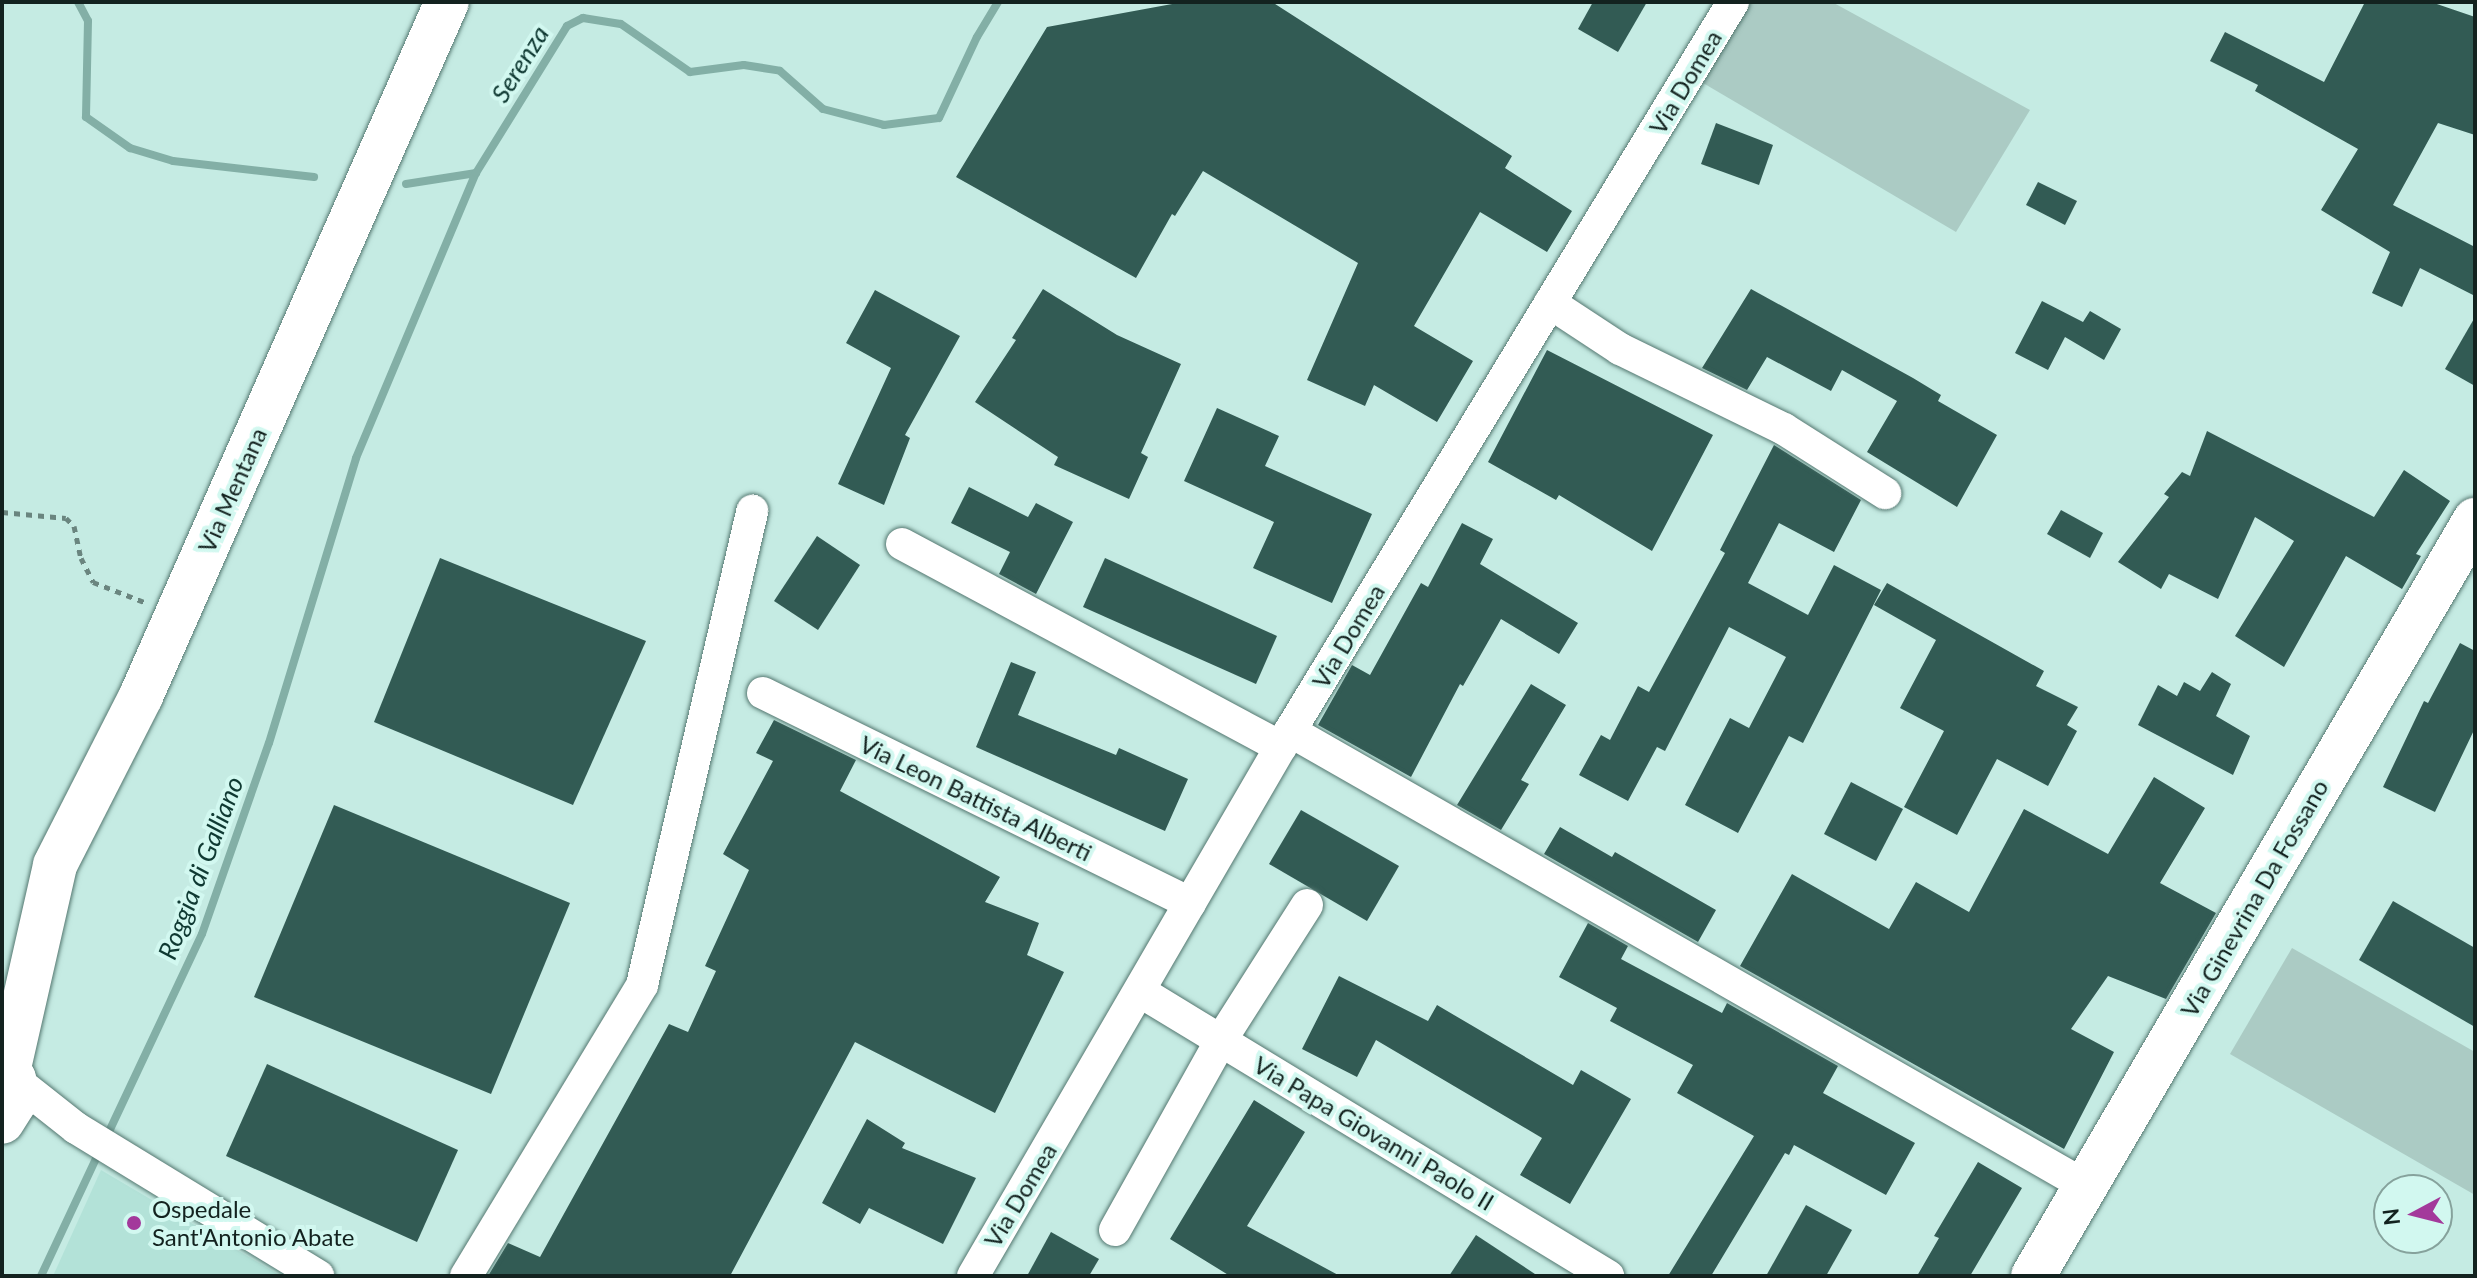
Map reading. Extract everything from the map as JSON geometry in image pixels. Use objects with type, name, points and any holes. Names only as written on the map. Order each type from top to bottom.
[{"type":"street","name":"Via Mentana","points":[[7,1088],[27,982],[55,865],[141,696],[447,2]]},
{"type":"street","name":"Via Domea","points":[[973,1276],[1141,992],[1285,739],[1733,2]]},
{"type":"street","points":[[1550,303],[1620,349],[1784,429],[1885,493]]},
{"type":"street","points":[[466,1276],[642,985],[752,511]]},
{"type":"street","name":"Via Ginevrina Da Fossano","points":[[2033,1276],[2475,520]]},
{"type":"street","points":[[902,544],[1285,739],[2086,1186]]},
{"type":"street","name":"Via Leon Battista Alberti","points":[[763,693],[1190,903]]},
{"type":"street","points":[[1115,1230],[1221,1040],[1307,905]]},
{"type":"street","name":"Via Mentana","points":[[2,1019],[27,982]]},
{"type":"street","name":"Via Papa Giovanni Paolo II","points":[[1141,992],[1608,1276]]},
{"type":"street","points":[[7,1088],[318,1276]]},
{"type":"path","points":[[2,512],[66,518],[74,526],[81,558],[93,582],[134,600],[179,609]]},
{"type":"shaded area","points":[[1750,2],[1832,2],[2030,110],[1956,232],[1703,83]]},
{"type":"shaded area","points":[[2292,948],[2475,1052],[2475,1195],[2453,1182],[2453,1174],[2439,1174],[2230,1054]]},
{"type":"shaded area","name":"Ospedale Sant'Antonio Abate","points":[[101,1170],[281,1276],[53,1276]]},
{"type":"building","points":[[1183,2],[1272,2],[1512,156],[1505,168],[1572,211],[1547,252],[1480,212],[1414,326],[1473,361],[1437,422],[1374,385],[1365,406],[1307,380],[1358,263],[1203,171],[1175,216],[1172,214],[1136,278],[956,177],[1047,27]]},
{"type":"building","points":[[1593,2],[1647,2],[1618,52],[1578,29]]},
{"type":"building","points":[[2365,2],[2431,2],[2475,17],[2475,135],[2438,123],[2393,205],[2475,247],[2475,296],[2420,268],[2402,307],[2372,293],[2390,252],[2321,210],[2358,149],[2255,91],[2258,85],[2210,61],[2225,32],[2324,82]]},
{"type":"building","points":[[1716,123],[1773,145],[1759,185],[1701,164]]},
{"type":"building","points":[[2038,182],[2077,201],[2065,225],[2026,205]]},
{"type":"building","points":[[1043,289],[1117,335],[1181,364],[1141,453],[1148,457],[1129,499],[1054,465],[1058,457],[975,402],[1016,340],[1012,338]]},
{"type":"building","points":[[1751,289],[1913,378],[1941,395],[1938,401],[1997,435],[1957,507],[1867,452],[1897,401],[1842,370],[1831,391],[1767,357],[1747,390],[1702,368]]},
{"type":"building","points":[[875,290],[960,336],[905,435],[910,438],[884,505],[838,484],[891,368],[846,343]]},
{"type":"building","points":[[2042,301],[2083,322],[2090,311],[2121,329],[2104,360],[2065,337],[2048,370],[2015,353]]},
{"type":"building","points":[[2475,317],[2475,386],[2445,369]]},
{"type":"building","points":[[1547,350],[1713,435],[1652,551],[1559,495],[1556,500],[1488,462]]},
{"type":"building","points":[[1217,408],[1279,436],[1265,466],[1372,514],[1332,603],[1253,568],[1274,522],[1184,481]]},
{"type":"building","points":[[2207,431],[2374,517],[2404,470],[2450,501],[2416,554],[2421,556],[2402,589],[2346,556],[2284,667],[2235,636],[2294,541],[2255,517],[2218,599],[2169,574],[2161,589],[2118,562],[2169,497],[2164,494],[2182,472],[2190,476]]},
{"type":"building","points":[[1774,445],[1861,500],[1834,552],[1779,523],[1748,583],[1808,615],[1834,565],[1881,590],[1803,743],[1789,736],[1738,833],[1685,805],[1730,718],[1749,728],[1786,657],[1729,627],[1665,751],[1657,747],[1628,801],[1579,775],[1601,735],[1610,740],[1638,686],[1649,692],[1725,553],[1720,550]]},
{"type":"building","points":[[969,487],[1028,517],[1036,503],[1073,522],[1036,594],[999,574],[1010,552],[951,523]]},
{"type":"building","points":[[2061,510],[2103,533],[2090,558],[2047,534]]},
{"type":"building","points":[[1462,523],[1493,539],[1480,564],[1578,623],[1559,654],[1501,619],[1463,686],[1460,684],[1411,777],[1318,725],[1352,665],[1370,675],[1421,583],[1428,587]]},
{"type":"building","points":[[817,536],[860,565],[818,630],[774,601]]},
{"type":"building","points":[[440,558],[646,641],[573,805],[374,722]]},
{"type":"building","points":[[1105,558],[1277,636],[1256,684],[1083,607]]},
{"type":"building","points":[[1887,583],[2044,671],[2036,686],[2078,707],[2067,725],[2077,731],[2048,786],[1997,759],[1957,835],[1904,807],[1944,731],[1900,708],[1936,640],[1874,605]]},
{"type":"building","points":[[2460,643],[2475,651],[2475,728],[2435,812],[2383,787],[2424,701],[2428,703]]},
{"type":"building","points":[[1011,662],[1036,672],[1018,715],[1116,755],[1119,748],[1188,779],[1165,831],[976,747]]},
{"type":"building","points":[[2212,672],[2231,684],[2216,716],[2250,736],[2233,775],[2138,725],[2158,685],[2177,696],[2184,682],[2200,691]]},
{"type":"building","points":[[1531,684],[1566,705],[1521,780],[1529,784],[1501,830],[1457,805]]},
{"type":"building","points":[[774,720],[856,760],[840,791],[1000,877],[985,902],[1039,923],[1027,955],[1064,972],[995,1113],[855,1042],[730,1276],[488,1276],[508,1243],[540,1257],[669,1024],[688,1032],[716,971],[705,966],[749,870],[723,854],[773,761],[756,753]]},
{"type":"building","points":[[2154,777],[2205,808],[2160,883],[2216,913],[2166,999],[2108,976],[2071,1029],[2114,1052],[2064,1149],[1740,966],[1792,874],[1889,929],[1916,882],[1969,912],[2024,809],[2108,854]]},
{"type":"building","points":[[1851,782],[1903,809],[1876,861],[1824,834]]},
{"type":"building","points":[[334,805],[570,903],[491,1094],[254,997]]},
{"type":"building","points":[[1301,810],[1399,866],[1367,921],[1269,864]]},
{"type":"building","points":[[1560,827],[1612,857],[1615,852],[1716,910],[1698,942],[1544,854]]},
{"type":"building","points":[[2393,901],[2475,948],[2475,1027],[2359,960]]},
{"type":"building","points":[[1588,923],[1628,946],[1621,959],[1722,1013],[1727,1003],[1838,1066],[1823,1093],[1915,1143],[1886,1195],[1794,1145],[1789,1155],[1785,1153],[1711,1276],[1668,1276],[1754,1136],[1677,1093],[1693,1065],[1610,1021],[1617,1008],[1559,977]]},
{"type":"building","points":[[1339,976],[1428,1021],[1437,1005],[1573,1085],[1581,1070],[1631,1099],[1570,1204],[1520,1175],[1542,1138],[1376,1040],[1357,1077],[1302,1049]]},
{"type":"building","points":[[267,1064],[458,1150],[417,1242],[226,1156]]},
{"type":"building","points":[[1254,1100],[1305,1132],[1247,1226],[1340,1276],[1230,1276],[1170,1239]]},
{"type":"building","points":[[867,1119],[905,1143],[902,1148],[976,1178],[943,1244],[869,1208],[860,1224],[822,1203]]},
{"type":"building","points":[[1978,1162],[2022,1188],[1970,1276],[1917,1276],[1939,1238],[1934,1236]]},
{"type":"building","points":[[1806,1205],[1852,1230],[1826,1276],[1766,1276]]},
{"type":"building","points":[[1051,1232],[1099,1259],[1089,1276],[1027,1276]]},
{"type":"building","points":[[1476,1235],[1538,1276],[1449,1276]]},
{"type":"waterway","name":"Serenza","points":[[78,2],[88,21],[86,117],[130,148],[173,161],[314,177]]},
{"type":"waterway","name":"Serenza","points":[[106,1138],[202,934],[269,743],[356,458],[476,173],[567,26],[583,18],[621,24],[690,72],[744,65],[780,71],[823,109],[884,125],[939,118],[977,37],[998,2]]},
{"type":"waterway","name":"Serenza","points":[[406,184],[476,173]]},
{"type":"waterway","name":"Roggia di Galliano","points":[[41,1276],[100,1150]]},
{"type":"place","name":"Ospedale Sant'Antonio Abate","points":[[134,1223]]}]
